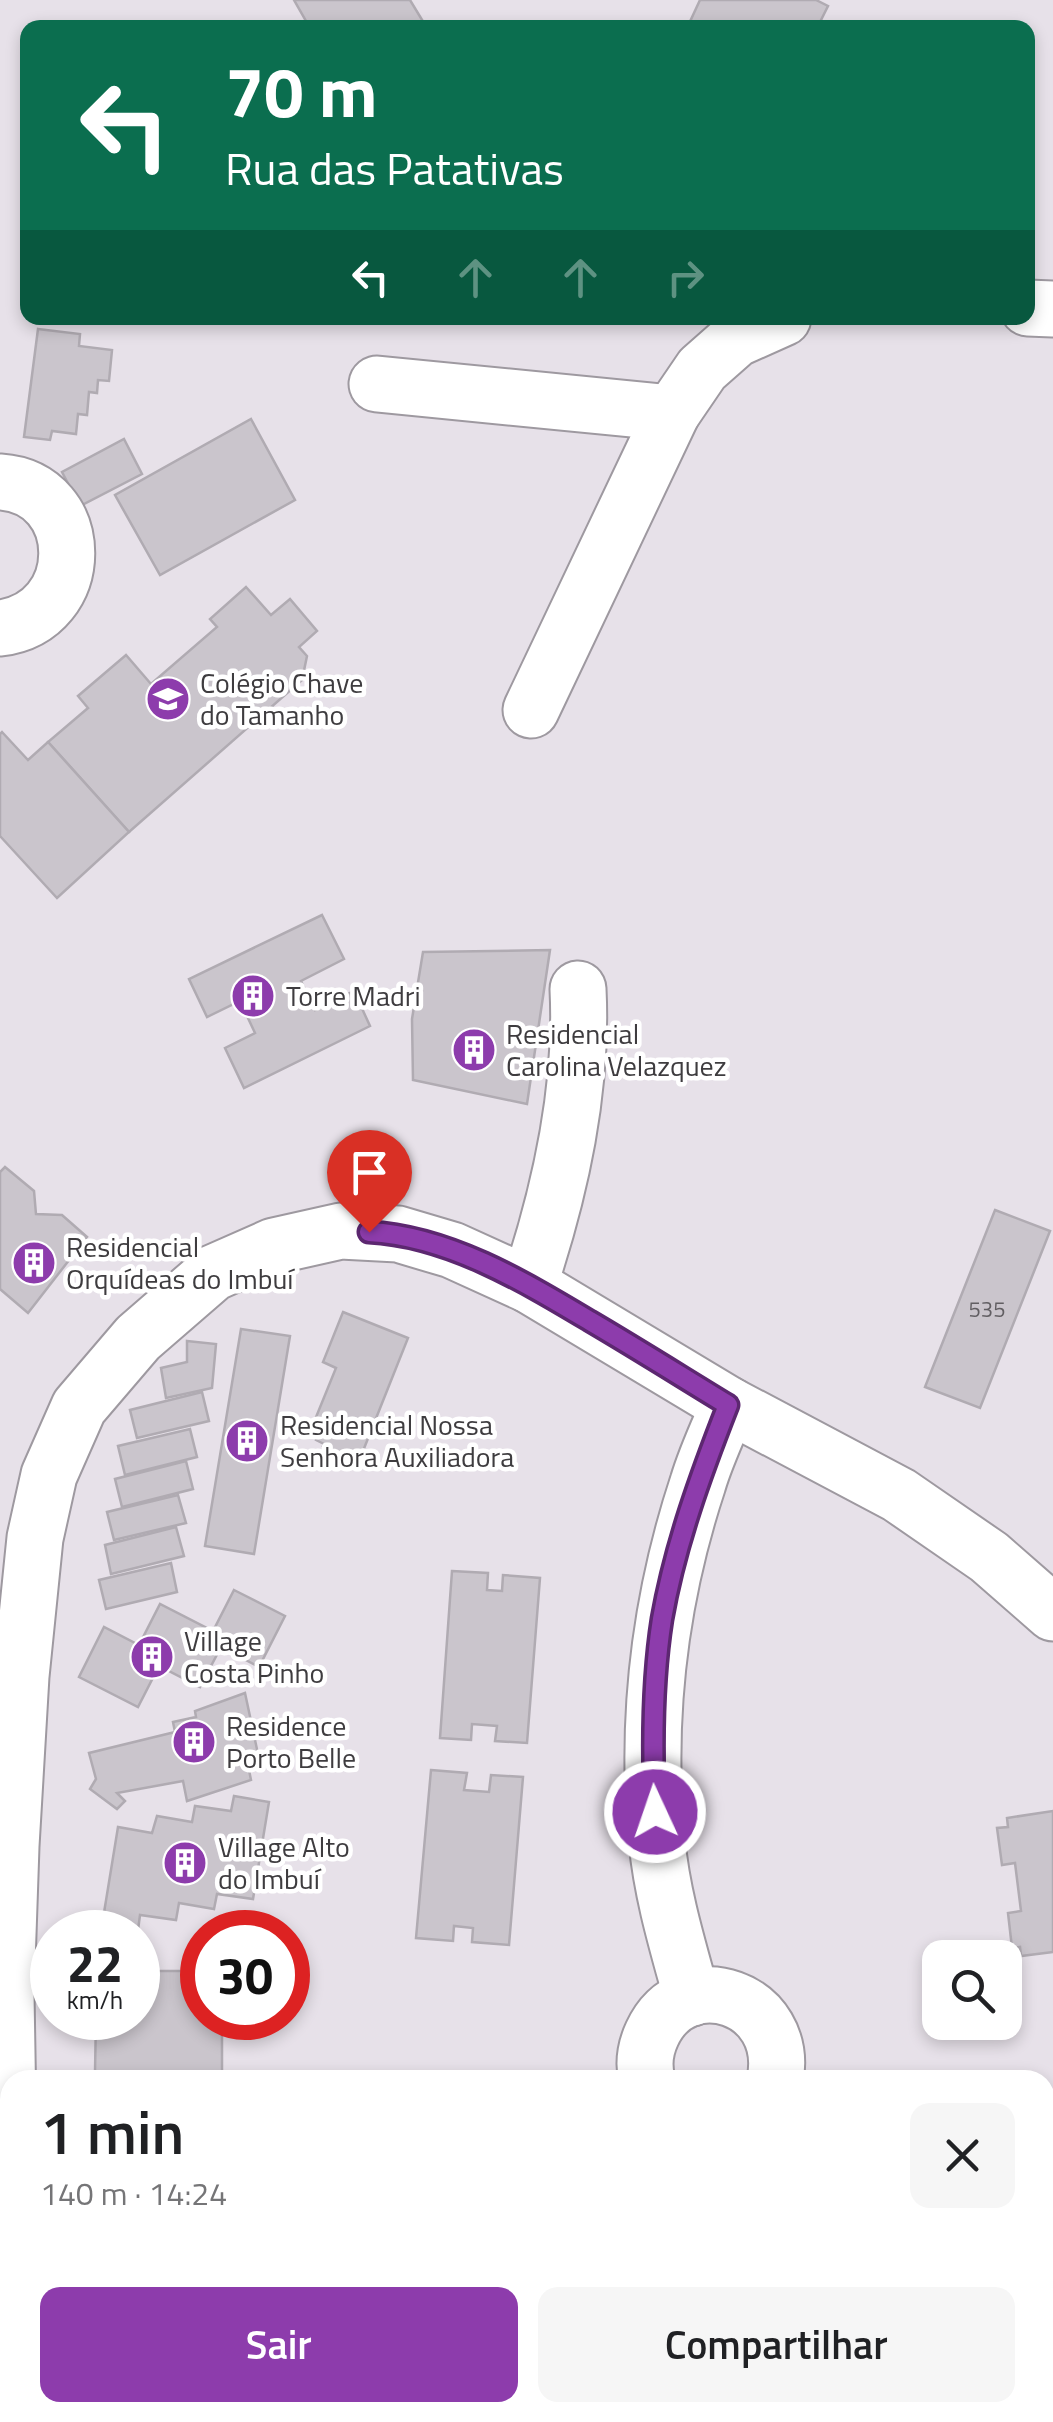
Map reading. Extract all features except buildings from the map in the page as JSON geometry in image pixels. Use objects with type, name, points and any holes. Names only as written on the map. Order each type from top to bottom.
[{"type":"street","points":[[531,710],[672,413],[702,369],[736,339],[767,325]]},
{"type":"street","points":[[378,384],[672,413]]},
{"type":"street","points":[[0,482],[34,492],[52,508],[64,529],[68,554],[65,578],[54,599],[36,616],[14,627],[0,628]]},
{"type":"street","points":[[530,1285],[554,1203],[572,1108],[578,988]]},
{"type":"street","points":[[7,2070],[6,1994],[21,1676],[34,1538],[49,1475],[79,1407],[138,1338],[213,1273],[274,1246],[341,1231],[398,1234],[452,1250],[530,1285],[728,1405],[899,1495],[989,1557],[1053,1613]]},
{"type":"street","points":[[692,1998],[667,1904],[657,1844],[652,1748],[655,1680],[662,1618],[681,1539],[698,1480],[728,1405]]},
{"type":"street","points":[[645,2070],[646,2046],[655,2026],[671,2008],[692,1998],[712,1995],[734,1999],[767,2024],[776,2044],[777,2070]]},
{"type":"place","name":"Colégio Chave do Tamanho","points":[[168,699]]},
{"type":"place","name":"Torre Madri","points":[[253,996]]},
{"type":"place","name":"Residencial Carolina Velazquez","points":[[474,1050]]},
{"type":"place","name":"Residencial Orquídeas do Imbuí","points":[[34,1263]]},
{"type":"place","name":"Residencial Nossa Senhora Auxiliadora","points":[[247,1441]]},
{"type":"place","name":"Village Costa Pinho","points":[[152,1657]]},
{"type":"place","name":"Residence Porto Belle","points":[[194,1742]]},
{"type":"place","name":"Village Alto do Imbuí","points":[[185,1863]]},
{"type":"route","points":[[369,1232],[398,1234],[452,1250],[530,1285],[728,1405],[698,1480],[662,1618],[652,1748],[655,1812]]}]
